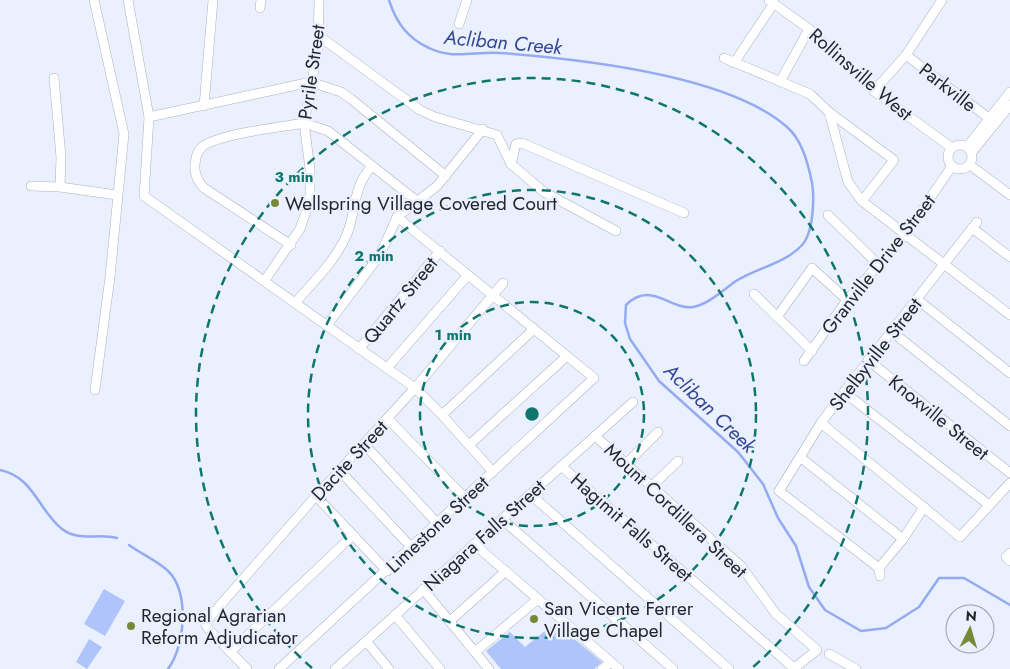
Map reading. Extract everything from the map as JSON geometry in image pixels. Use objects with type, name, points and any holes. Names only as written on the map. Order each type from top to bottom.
[{"type":"street","points":[[94,0],[124,134],[110,277],[95,390]]},
{"type":"street","points":[[128,0],[149,117],[144,196],[415,388],[442,414],[492,472]]},
{"type":"street","points":[[204,106],[213,0]]},
{"type":"street","name":"Pyrile Street","points":[[265,280],[291,245],[307,213],[310,200],[310,169],[304,122],[319,36],[319,0]]},
{"type":"street","points":[[459,24],[467,0]]},
{"type":"street","points":[[874,91],[906,55],[942,0]]},
{"type":"street","points":[[734,63],[771,2]]},
{"type":"street","name":"Rollinsville West","points":[[771,2],[809,29],[874,91],[952,148]]},
{"type":"street","points":[[781,80],[809,29]]},
{"type":"street","points":[[319,36],[420,110],[435,117],[483,129],[497,135],[511,164],[544,192],[616,231]]},
{"type":"street","name":"Parkville","points":[[906,55],[990,119]]},
{"type":"street","points":[[724,58],[781,80],[810,94],[829,112],[894,160],[862,201]]},
{"type":"street","points":[[54,78],[61,157],[60,186]]},
{"type":"street","points":[[149,117],[311,82],[341,92],[446,176]]},
{"type":"street","points":[[969,149],[990,119],[1009,99]]},
{"type":"street","points":[[969,149],[1009,99]]},
{"type":"street","points":[[829,112],[848,182],[862,201],[1010,315]]},
{"type":"street","points":[[291,245],[204,188],[197,181],[196,154],[203,146],[213,140],[304,122],[328,131],[418,202]]},
{"type":"street","points":[[327,325],[380,255],[397,217],[430,193],[483,129]]},
{"type":"street","points":[[511,164],[516,144],[522,143],[684,213]]},
{"type":"street","points":[[958,145],[969,149],[973,158],[970,165],[962,170],[952,166],[948,157],[952,148],[958,145]]},
{"type":"street","points":[[970,165],[1010,195]]},
{"type":"street","points":[[296,302],[341,246],[352,218],[358,185],[372,166]]},
{"type":"street","name":"Granville Drive Street","points":[[804,361],[847,300],[905,235],[952,166]]},
{"type":"street","points":[[31,186],[60,186],[117,195]]},
{"type":"street","points":[[828,216],[879,265]]},
{"type":"street","points":[[397,217],[567,356],[469,445]]},
{"type":"street","name":"Shelbyville Street","points":[[903,539],[879,572],[779,490],[821,423],[868,360],[918,300],[974,225],[1010,257]]},
{"type":"street","name":"Quartz Street","points":[[359,349],[440,251]]},
{"type":"street","points":[[777,317],[812,268],[847,300]]},
{"type":"street","points":[[387,368],[468,275]]},
{"type":"street","name":"Dacite Street","points":[[230,652],[209,630],[206,624],[208,619],[316,496],[388,419],[503,283]]},
{"type":"street","points":[[754,294],[812,351]]},
{"type":"street","points":[[918,300],[1010,373]]},
{"type":"street","points":[[442,414],[534,330]]},
{"type":"street","points":[[891,331],[1010,426]]},
{"type":"street","name":"Limestone Street","points":[[279,669],[594,378],[567,356]]},
{"type":"street","name":"Knoxville Street","points":[[868,360],[1010,474]]},
{"type":"street","points":[[844,392],[989,505]]},
{"type":"street","name":"Niagara Falls Street","points":[[335,669],[633,402]]},
{"type":"street","points":[[388,419],[465,498]]},
{"type":"street","points":[[821,423],[960,537],[1010,483]]},
{"type":"street","points":[[626,464],[658,432]]},
{"type":"street","name":"Mount Cordillera Street","points":[[595,436],[741,566],[776,614],[817,650],[794,669]]},
{"type":"street","points":[[364,444],[437,523]]},
{"type":"street","points":[[800,456],[903,539],[924,507]]},
{"type":"street","points":[[652,486],[678,461]]},
{"type":"street","name":"Hagimit Falls Street","points":[[561,466],[794,669]]},
{"type":"street","points":[[340,471],[412,548]]},
{"type":"street","points":[[530,494],[729,669]]},
{"type":"street","points":[[316,496],[387,571]]},
{"type":"street","points":[[502,519],[673,669]]},
{"type":"street","points":[[247,669],[230,652],[353,535]]},
{"type":"street","points":[[474,544],[620,669]]},
{"type":"street","points":[[450,621],[506,571]]},
{"type":"street","points":[[423,589],[489,669]]},
{"type":"street","points":[[475,652],[538,599]]},
{"type":"street","points":[[395,615],[440,669]]},
{"type":"street","points":[[366,641],[389,669]]},
{"type":"street","points":[[829,654],[856,669]]},
{"type":"street","points":[[602,669],[611,662]]},
{"type":"shaded area","points":[[104,589],[125,601],[105,636],[84,624]]},
{"type":"shaded area","points":[[555,623],[602,662],[594,669],[501,669],[486,651],[510,632],[525,647]]},
{"type":"shaded area","points":[[89,639],[102,647],[87,669],[76,662]]},
{"type":"waterway","name":"Acliban Creek","points":[[389,0],[403,28],[421,44],[438,52],[447,54],[501,53],[533,56],[610,65],[651,73],[691,82],[728,94],[761,109],[787,127],[803,150],[812,185],[813,213],[809,231],[802,245],[780,261],[744,276],[710,300],[693,307],[684,307],[652,295],[635,298],[626,305],[625,323],[630,339],[659,381],[738,452],[763,484],[778,518],[796,546],[809,587],[825,610],[861,631],[886,628],[919,607],[939,578],[964,578],[1010,605]]},
{"type":"waterway","points":[[0,470],[21,480],[35,495],[54,521],[68,533],[82,536],[117,538]]},
{"type":"waterway","points":[[129,545],[168,571],[175,580],[180,592],[183,619],[181,634],[174,659],[168,669]]},
{"type":"place","name":"Wellspring Village Covered Court","points":[[275,203]]},
{"type":"place","name":"San Vicente Ferrer Village Chapel","points":[[534,619]]},
{"type":"place","name":"Regional Agrarian Reform Adjudicator","points":[[131,626]]}]
